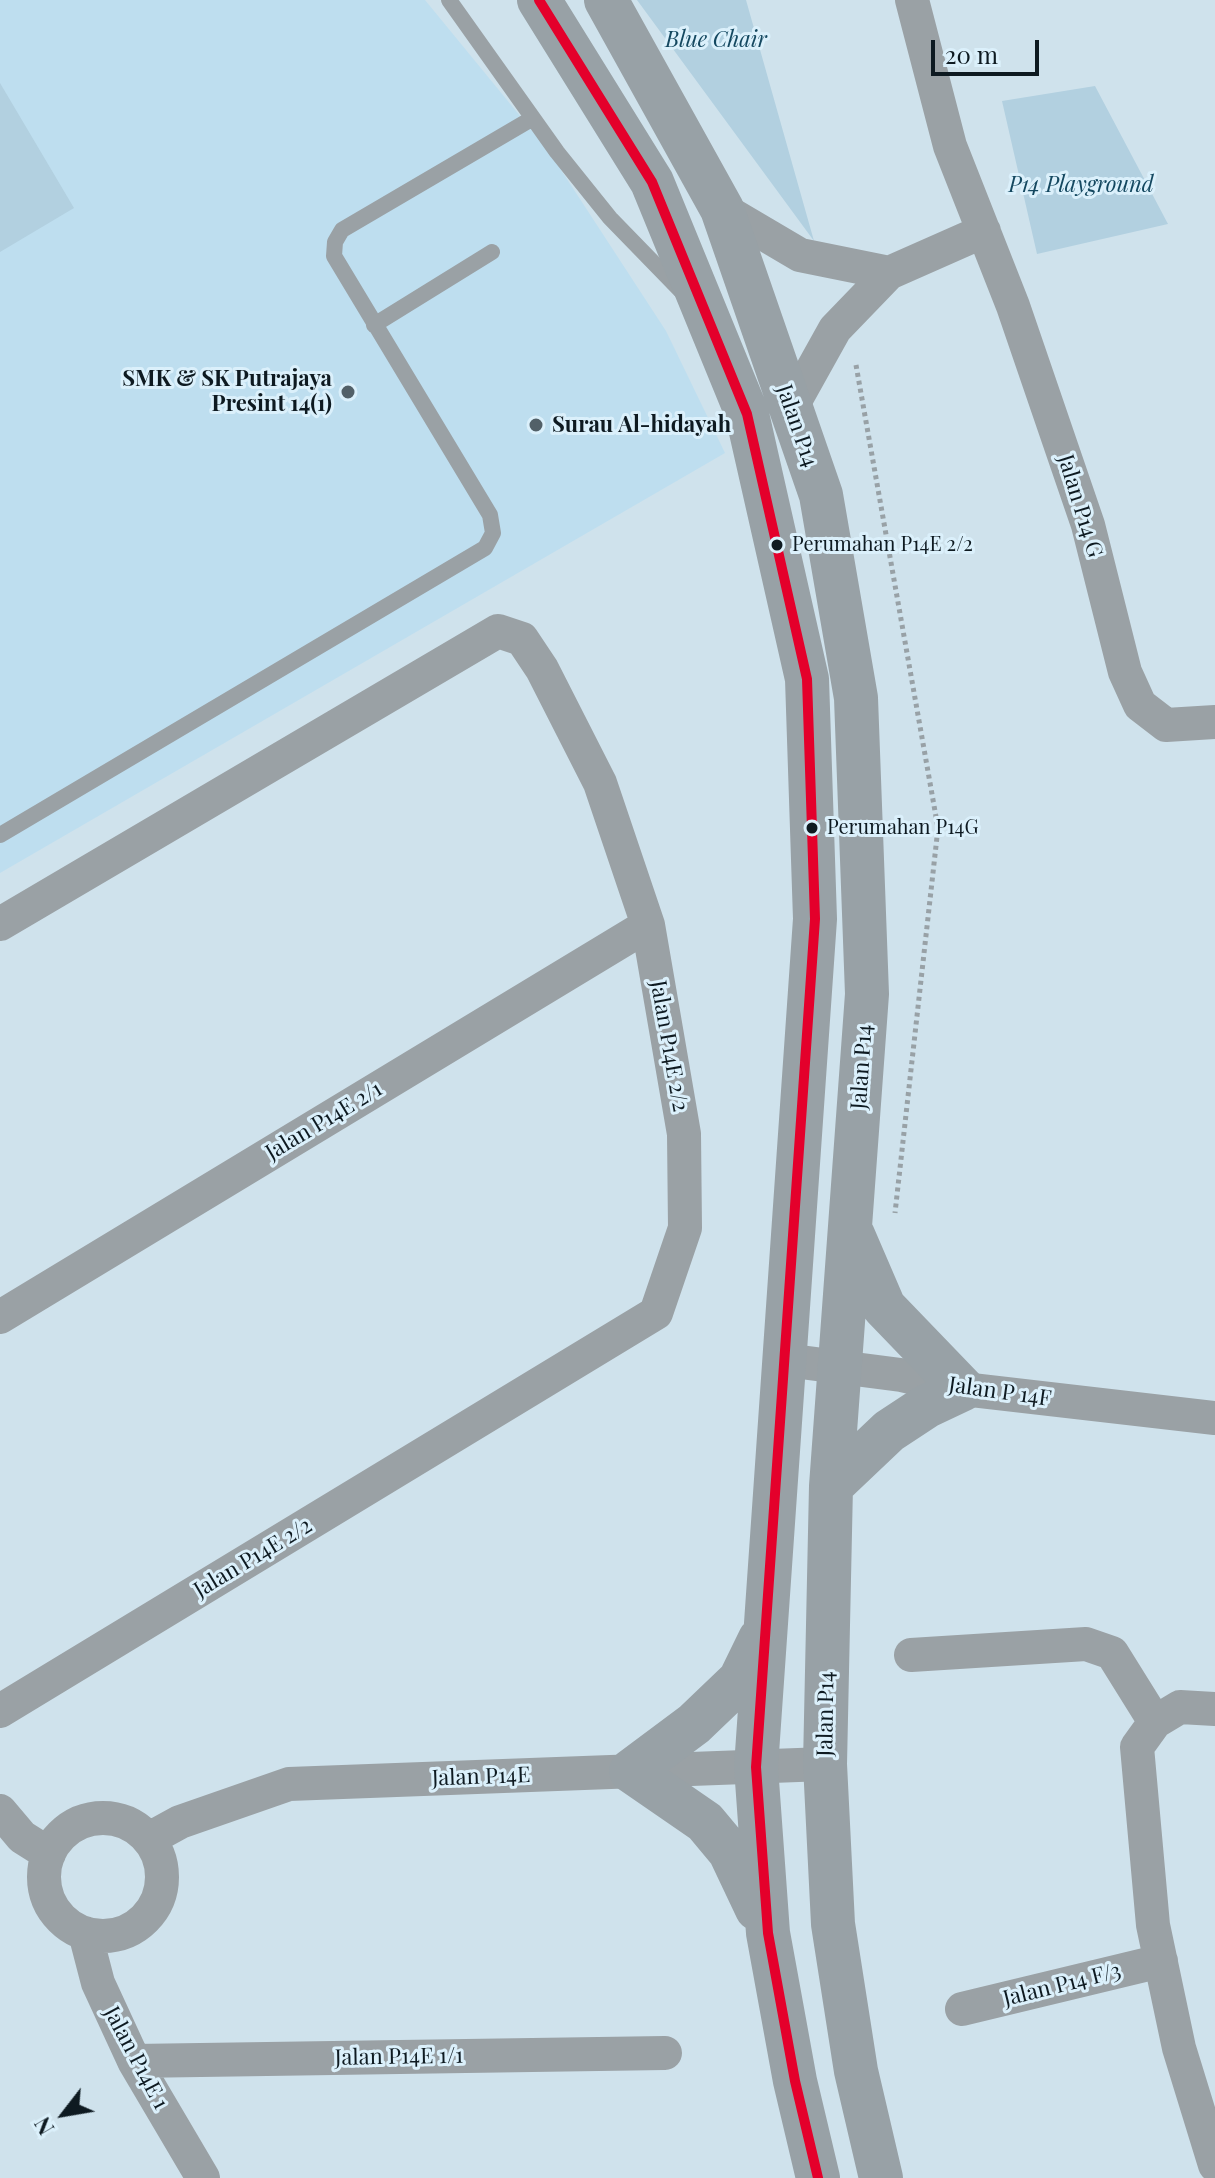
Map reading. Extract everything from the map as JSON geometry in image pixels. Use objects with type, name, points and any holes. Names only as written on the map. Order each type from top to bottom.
[{"type":"main road","name":"Jalan P14","points":[[539,0],[652,182],[747,414],[807,679],[815,919],[756,1767],[768,1933],[795,2081],[818,2178]]},
{"type":"main road","name":"Jalan P14","points":[[606,0],[722,209],[821,495],[856,698],[867,994],[831,1486],[825,1764],[833,1924],[856,2071],[881,2178]]},
{"type":"main road","points":[[831,1486],[889,1431],[927,1406],[963,1389],[884,1307],[849,1227]]},
{"type":"main road","points":[[766,1626],[740,1680],[694,1724],[631,1771],[705,1822],[730,1852],[768,1933]]},
{"type":"street","name":"Jalan P14 G","points":[[912,0],[950,146],[1023,334],[1088,525],[1125,672],[1140,705],[1166,725],[1215,722]]},
{"type":"street","points":[[722,209],[800,255],[889,273]]},
{"type":"street","points":[[791,408],[835,329],[889,273],[984,231]]},
{"type":"street","name":"Jalan P14E 2/2","points":[[0,924],[498,631],[522,639],[542,669],[600,783],[648,925],[684,1134],[685,1228],[656,1313],[0,1711]]},
{"type":"street","name":"Jalan P14E 2/1","points":[[0,1317],[648,925]]},
{"type":"street","name":"Jalan P 14F","points":[[785,1360],[901,1375],[963,1389],[1215,1418]]},
{"type":"street","points":[[911,1655],[1086,1644],[1112,1653],[1155,1722]]},
{"type":"street","points":[[1215,1709],[1180,1707],[1155,1722],[1137,1747],[1153,1925],[1179,2048],[1215,2165]]},
{"type":"street","name":"Jalan P14E","points":[[149,1839],[180,1822],[289,1784],[825,1764]]},
{"type":"street","points":[[0,1811],[22,1837],[49,1854]]},
{"type":"street","points":[[104,1817],[124,1821],[149,1839],[161,1864],[162,1883],[157,1901],[147,1917],[132,1929],[114,1936],[85,1933],[60,1919],[49,1903],[44,1883],[45,1863],[49,1854],[52,1844],[66,1829],[84,1820],[104,1817]]},
{"type":"street","name":"Jalan P14E 1","points":[[85,1933],[98,1983],[134,2061],[203,2178]]},
{"type":"street","name":"Jalan P14 F/3","points":[[962,2009],[1161,1961]]},
{"type":"street","name":"Jalan P14E 1/1","points":[[134,2061],[665,2053]]},
{"type":"lane","points":[[449,0],[557,152],[610,218],[709,321]]},
{"type":"lane","points":[[0,835],[485,548],[493,533],[490,515],[334,256],[335,242],[342,230],[533,118]]},
{"type":"lane","points":[[374,325],[492,252]]},
{"type":"shaded area","name":"SMK & SK Putrajaya Presint 14(1)","points":[[0,0],[425,0],[548,150],[666,331],[725,453],[0,873]]},
{"type":"green space","name":"Blue Chair","points":[[637,0],[746,0],[814,241]]},
{"type":"green space","points":[[0,83],[74,208],[0,252]]},
{"type":"green space","name":"P14 Playground","points":[[1095,86],[1168,224],[1037,254],[1002,101]]},
{"type":"transit line","points":[[539,0],[652,182],[747,414],[807,679],[815,919],[756,1767],[768,1933],[795,2081],[818,2178]]},
{"type":"place","name":"SMK & SK Putrajaya Presint 14(1)","points":[[348,392]]},
{"type":"place","name":"Surau Al-hidayah","points":[[536,425]]},
{"type":"place","name":"Perumahan P14E 2/2","points":[[777,545]]},
{"type":"place","name":"Perumahan P14G","points":[[812,828]]}]
